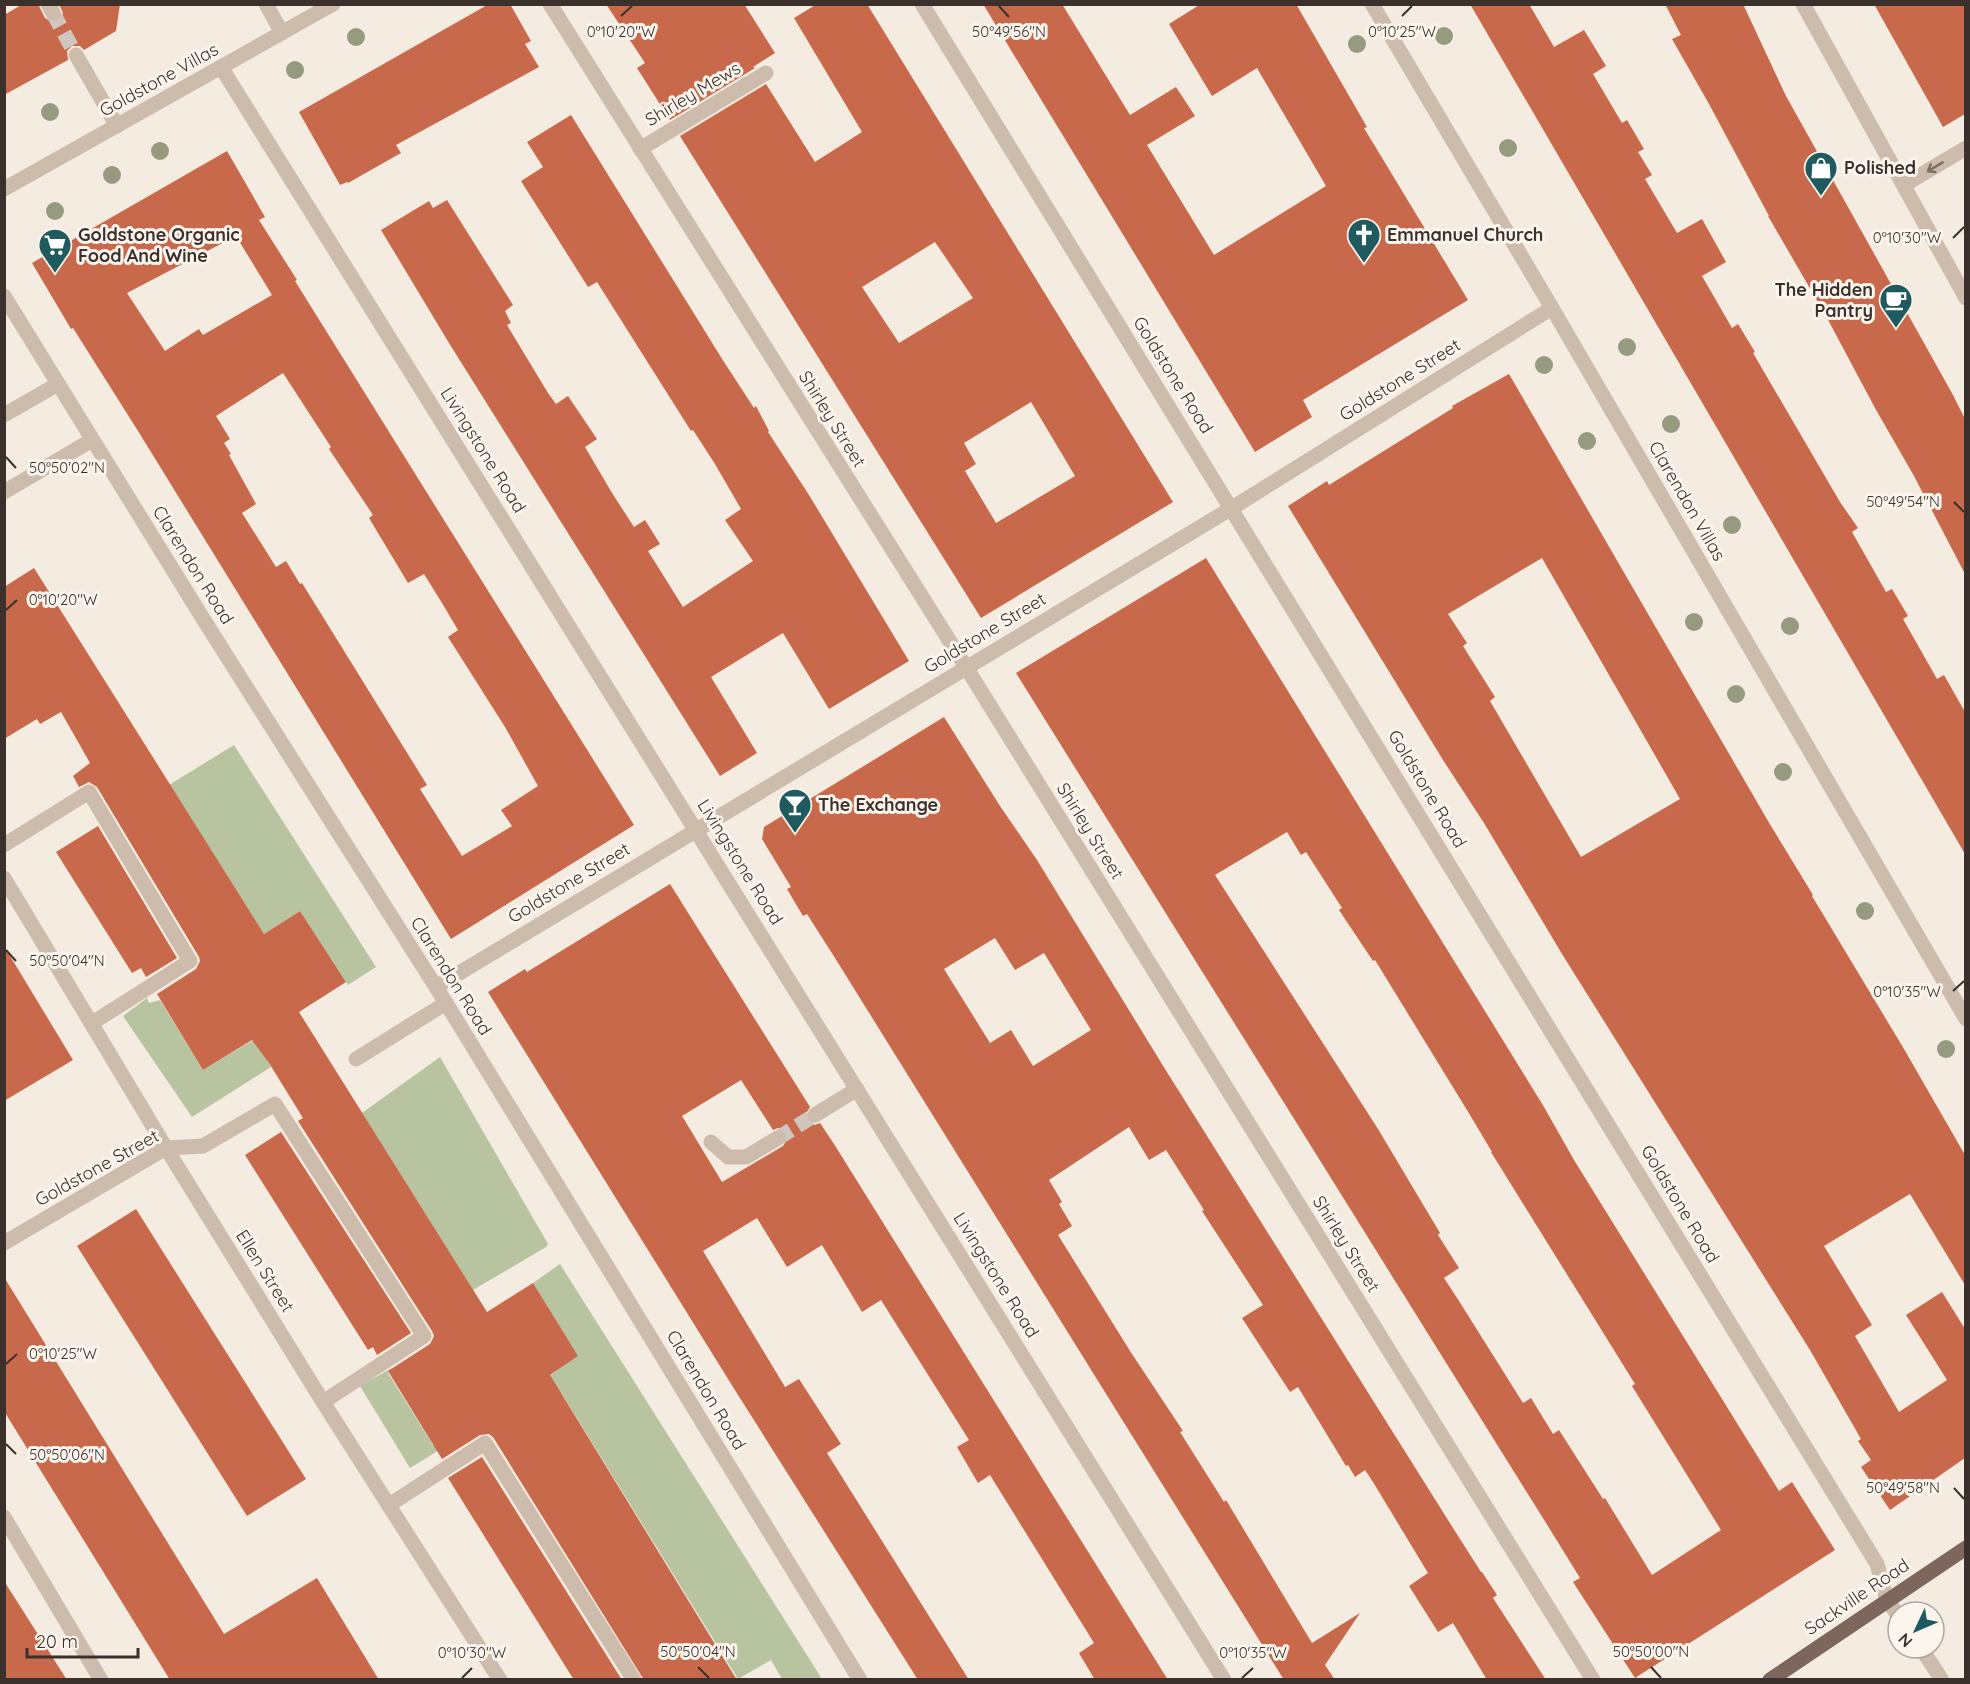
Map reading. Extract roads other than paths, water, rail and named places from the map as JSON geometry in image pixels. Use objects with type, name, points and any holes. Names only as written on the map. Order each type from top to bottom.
[{"type":"main road","name":"Sackville Road","points":[[1887,1600],[1965,1548]]},
{"type":"main road","name":"Sackville Road","points":[[1770,1680],[1886,1601]]},
{"type":"street","points":[[266,4],[282,33]]},
{"type":"street","name":"Goldstone Villas","points":[[4,189],[333,4]]},
{"type":"street","name":"Shirley Street","points":[[550,4],[966,667],[1593,1680]]},
{"type":"street","name":"Goldstone Road","points":[[922,4],[1877,1564],[1887,1600]]},
{"type":"street","name":"Clarendon Villas","points":[[1372,4],[1552,308],[1965,1019]]},
{"type":"street","points":[[1803,4],[1965,298]]},
{"type":"street","points":[[76,55],[117,126]]},
{"type":"street","name":"Livingstone Road","points":[[221,67],[697,829],[1224,1680]]},
{"type":"street","name":"Shirley Mews","points":[[639,149],[766,73]]},
{"type":"street","points":[[1904,185],[1965,148]]},
{"type":"street","name":"Clarendon Road","points":[[4,296],[446,1003],[860,1680]]},
{"type":"street","name":"Goldstone Street","points":[[436,987],[1232,508],[1552,308]]},
{"type":"street","points":[[4,415],[58,384]]},
{"type":"street","points":[[4,492],[92,440]]},
{"type":"street","points":[[4,845],[89,792],[190,961],[92,1023]]},
{"type":"street","name":"Ellen Street","points":[[4,878],[166,1148],[323,1402],[500,1680]]},
{"type":"street","points":[[356,1059],[446,1003]]},
{"type":"street","points":[[815,1115],[857,1089]]},
{"type":"street","name":"Goldstone Street","points":[[4,1243],[166,1148],[203,1146],[275,1104],[424,1336],[323,1402]]},
{"type":"street","points":[[711,1142],[728,1157],[746,1157],[778,1138]]},
{"type":"street","points":[[389,1505],[485,1443],[634,1680]]},
{"type":"street","points":[[4,1517],[101,1680]]},
{"type":"street","points":[[1928,1660],[1942,1680]]},
{"type":"tunnel","points":[[53,13],[76,55]]},
{"type":"tunnel","points":[[778,1138],[815,1115]]},
{"type":"place","name":"Polished","points":[[1821,197]]},
{"type":"place","name":"Emmanuel Church","points":[[1364,264]]},
{"type":"place","name":"Goldstone Organic Food And Wine","points":[[55,274]]},
{"type":"place","name":"The Hidden Pantry","points":[[1896,329]]},
{"type":"place","name":"The Exchange","points":[[795,834]]}]
